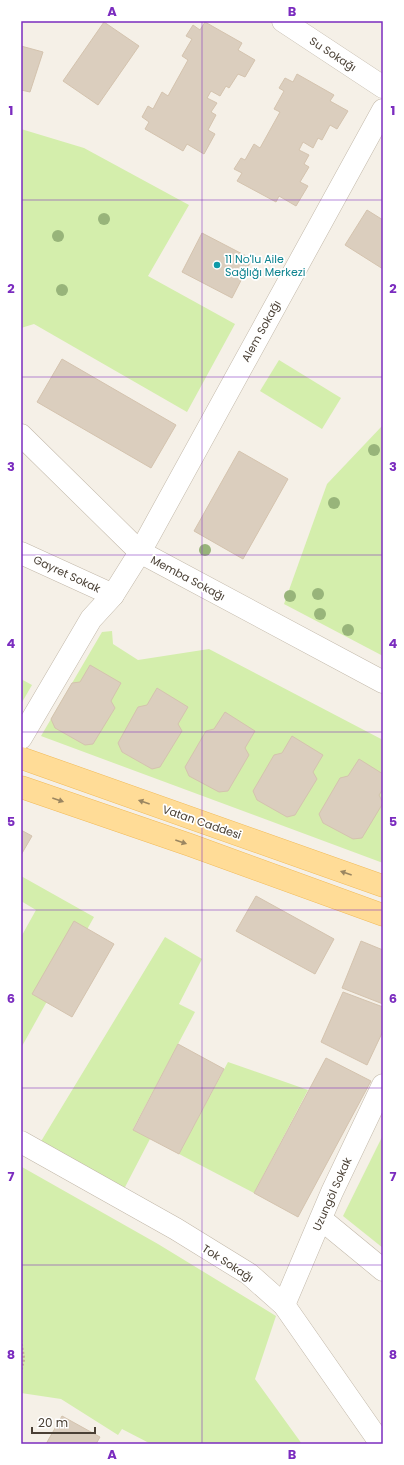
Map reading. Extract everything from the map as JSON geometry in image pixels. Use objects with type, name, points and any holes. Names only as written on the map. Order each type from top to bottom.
[{"type":"main road","name":"Vatan Caddesi","points":[[21,758],[383,886]]},
{"type":"main road","points":[[21,787],[190,845],[383,915]]},
{"type":"street","name":"Su Sokağı","points":[[283,21],[383,87]]},
{"type":"street","name":"Alem Sokağı","points":[[21,738],[91,619],[113,595],[140,552],[383,110]]},
{"type":"street","name":"Memba Sokağı","points":[[21,435],[140,552],[383,682]]},
{"type":"street","name":"Gayret Sokak","points":[[21,553],[113,595]]},
{"type":"street","name":"Uzungöl Sokak","points":[[284,1305],[321,1219],[383,1085]]},
{"type":"street","name":"Tok Sokağı","points":[[21,1142],[176,1229],[249,1274],[284,1305],[381,1444]]},
{"type":"street","points":[[321,1219],[383,1270]]},
{"type":"path","points":[[21,1340],[24,1359],[21,1372]]},
{"type":"green space","points":[[21,129],[84,148],[189,205],[148,276],[235,324],[187,412],[34,324],[21,328]]},
{"type":"green space","points":[[279,360],[341,398],[322,429],[260,391]]},
{"type":"green space","points":[[383,425],[383,656],[284,604],[327,484]]},
{"type":"green space","points":[[112,631],[113,644],[138,660],[209,649],[383,740],[383,863],[41,736],[102,632]]},
{"type":"green space","points":[[21,679],[32,685],[21,704]]},
{"type":"green space","points":[[21,876],[94,917],[21,1048],[21,937],[36,910],[21,901]]},
{"type":"green space","points":[[165,937],[202,959],[179,1004],[195,1012],[133,1129],[150,1139],[124,1189],[40,1143]]},
{"type":"green space","points":[[228,1062],[308,1090],[254,1193],[179,1154]]},
{"type":"green space","points":[[383,1135],[383,1248],[343,1216]]},
{"type":"green space","points":[[22,1167],[158,1244],[276,1316],[255,1379],[302,1444],[151,1444],[122,1429],[118,1435],[61,1399],[21,1393]]},
{"type":"building","points":[[104,22],[139,46],[98,105],[63,81]]},
{"type":"building","points":[[205,22],[242,43],[238,50],[255,60],[245,77],[238,74],[229,88],[226,86],[220,96],[211,91],[207,98],[217,103],[211,112],[216,115],[208,130],[215,134],[204,154],[187,144],[183,151],[145,129],[149,122],[142,117],[148,106],[153,109],[162,92],[168,96],[188,60],[182,56],[192,39],[186,36],[193,25],[200,30]]},
{"type":"building","points":[[21,46],[43,52],[30,92],[21,90]]},
{"type":"building","points":[[297,74],[334,95],[330,101],[348,111],[337,129],[330,125],[322,140],[318,138],[313,148],[303,142],[299,150],[309,155],[304,164],[309,167],[300,182],[308,186],[296,206],[279,196],[276,202],[237,181],[242,173],[234,169],[241,158],[245,160],[254,144],[260,148],[280,112],[274,109],[284,91],[279,88],[285,78],[293,82]]},
{"type":"building","points":[[367,210],[383,220],[383,269],[345,245]]},
{"type":"building","name":"11 No'lu Aile Sağlığı Merkezi","points":[[202,233],[252,259],[232,298],[182,272]]},
{"type":"building","points":[[62,359],[176,425],[151,468],[37,402]]},
{"type":"building","points":[[239,451],[288,479],[243,559],[194,531]]},
{"type":"building","points":[[90,665],[121,683],[111,701],[115,708],[93,744],[85,745],[55,728],[51,719],[72,683],[80,682]]},
{"type":"building","points":[[157,688],[188,707],[178,724],[182,731],[160,767],[152,769],[122,752],[118,743],[138,707],[147,705]]},
{"type":"building","points":[[225,712],[255,731],[245,748],[249,755],[228,791],[219,792],[189,776],[185,767],[206,731],[214,729]]},
{"type":"building","points":[[292,736],[323,755],[313,772],[317,779],[295,815],[287,817],[257,800],[253,791],[274,755],[282,753]]},
{"type":"building","points":[[359,759],[383,774],[383,789],[379,795],[383,803],[362,838],[353,839],[323,823],[319,814],[340,778],[348,776]]},
{"type":"building","points":[[21,830],[32,836],[21,855]]},
{"type":"building","points":[[256,896],[334,939],[315,974],[236,931]]},
{"type":"building","points":[[74,921],[114,944],[72,1017],[32,994]]},
{"type":"building","points":[[361,941],[383,950],[383,1004],[342,988]]},
{"type":"building","points":[[343,992],[383,1007],[383,1031],[367,1065],[321,1042]]},
{"type":"building","points":[[178,1044],[224,1069],[179,1154],[133,1130]]},
{"type":"building","points":[[326,1058],[371,1081],[298,1217],[254,1193]]},
{"type":"building","points":[[62,1416],[100,1437],[96,1444],[46,1444]]},
{"type":"place","name":"11 No'lu Aile Sağlığı Merkezi","points":[[217,265]]}]
